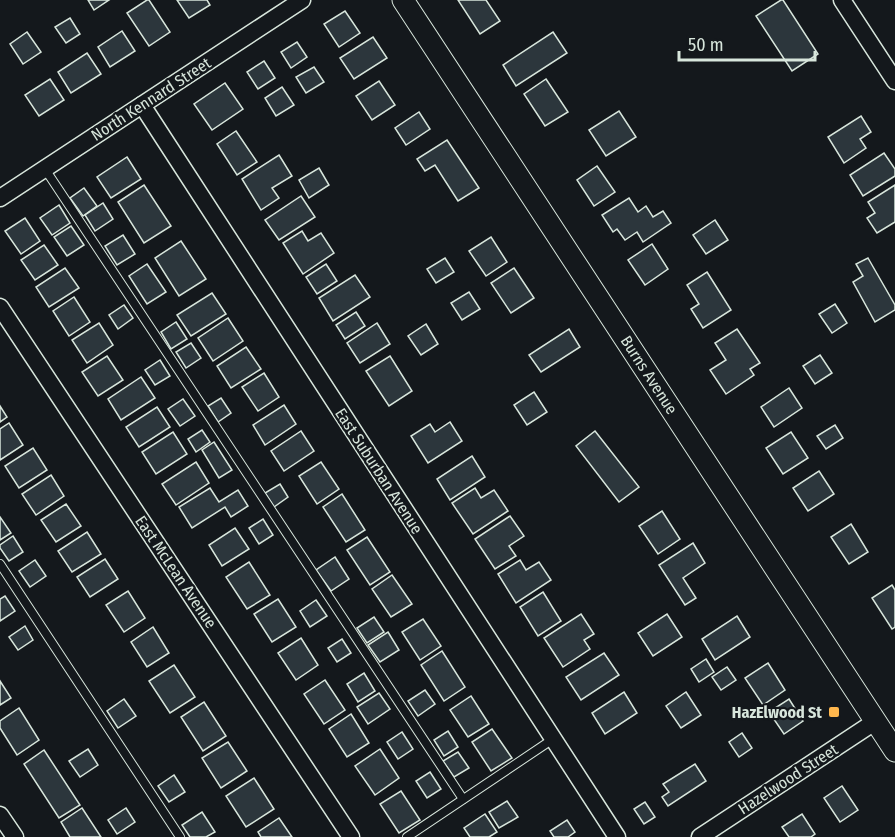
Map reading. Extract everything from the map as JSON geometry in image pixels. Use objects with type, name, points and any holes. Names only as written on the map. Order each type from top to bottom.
[{"type":"street","name":"North Kennard Street","points":[[0,198],[302,0]]},
{"type":"street","name":"Burns Avenue","points":[[403,0],[895,751]]},
{"type":"street","points":[[842,0],[895,81]]},
{"type":"street","name":"East Suburban Avenue","points":[[142,105],[617,837]]},
{"type":"street","name":"East McLean Avenue","points":[[0,307],[351,837]]},
{"type":"street","name":"Hazelwood Street","points":[[700,837],[876,721]]},
{"type":"street","points":[[0,815],[15,837]]},
{"type":"lane","points":[[45,169],[463,799]]},
{"type":"lane","points":[[0,564],[180,837]]},
{"type":"lane","points":[[407,837],[553,739]]},
{"type":"building","points":[[88,0],[109,0],[94,10]]},
{"type":"building","points":[[147,0],[170,32],[149,46],[127,13]]},
{"type":"building","points":[[177,0],[207,0],[210,5],[189,18]]},
{"type":"building","points":[[458,0],[486,0],[500,21],[480,34]]},
{"type":"building","points":[[781,0],[818,54],[792,71],[756,16]]},
{"type":"building","points":[[345,11],[360,33],[339,47],[324,24]]},
{"type":"building","points":[[70,18],[80,34],[66,43],[55,27]]},
{"type":"building","points":[[122,31],[135,51],[110,67],[98,47]]},
{"type":"building","points":[[27,32],[41,52],[23,64],[10,44]]},
{"type":"building","points":[[553,32],[567,53],[516,86],[503,65]]},
{"type":"building","points":[[373,37],[387,58],[354,79],[340,58]]},
{"type":"building","points":[[297,42],[307,57],[291,68],[281,52]]},
{"type":"building","points":[[87,53],[101,74],[71,93],[58,72]]},
{"type":"building","points":[[264,61],[275,78],[258,89],[247,72]]},
{"type":"building","points":[[314,67],[324,82],[306,93],[296,77]]},
{"type":"building","points":[[50,79],[64,100],[39,116],[25,95]]},
{"type":"building","points":[[546,79],[568,112],[545,126],[524,94]]},
{"type":"building","points":[[379,81],[395,105],[372,120],[356,96]]},
{"type":"building","points":[[225,83],[243,109],[212,130],[194,104]]},
{"type":"building","points":[[282,87],[294,105],[276,116],[265,98]]},
{"type":"building","points":[[619,111],[636,137],[606,156],[589,130]]},
{"type":"building","points":[[419,112],[430,129],[406,145],[395,128]]},
{"type":"building","points":[[861,116],[871,132],[860,139],[866,148],[844,163],[828,137]]},
{"type":"building","points":[[236,131],[257,162],[237,175],[217,144]]},
{"type":"building","points":[[447,140],[479,188],[458,201],[435,165],[425,171],[417,159]]},
{"type":"building","points":[[884,153],[895,169],[895,176],[863,196],[850,175]]},
{"type":"building","points":[[279,155],[292,176],[272,188],[279,198],[261,210],[242,179]]},
{"type":"building","points":[[127,157],[141,179],[111,198],[97,177]]},
{"type":"building","points":[[597,166],[615,192],[594,206],[577,180]]},
{"type":"building","points":[[319,168],[329,185],[309,198],[299,180]]},
{"type":"building","points":[[144,185],[171,226],[144,243],[118,202]]},
{"type":"building","points":[[895,185],[895,222],[877,233],[867,218],[875,213],[868,202]]},
{"type":"building","points":[[84,188],[97,206],[83,216],[70,198]]},
{"type":"building","points":[[301,196],[315,217],[279,240],[265,220]]},
{"type":"building","points":[[629,198],[638,212],[646,206],[653,217],[663,211],[671,223],[643,242],[637,232],[625,240],[617,229],[613,232],[602,215]]},
{"type":"building","points":[[103,203],[113,219],[95,231],[85,215]]},
{"type":"building","points":[[59,205],[70,223],[52,235],[40,218]]},
{"type":"building","points":[[25,218],[40,241],[21,254],[5,231]]},
{"type":"building","points":[[715,220],[728,240],[706,254],[693,235]]},
{"type":"building","points":[[71,226],[84,245],[67,256],[54,237]]},
{"type":"building","points":[[302,231],[308,241],[321,233],[334,253],[303,274],[283,243]]},
{"type":"building","points":[[123,235],[135,254],[117,265],[105,246]]},
{"type":"building","points":[[491,237],[507,262],[486,276],[469,251]]},
{"type":"building","points":[[181,241],[206,279],[179,296],[155,258]]},
{"type":"building","points":[[652,244],[668,269],[645,285],[628,260]]},
{"type":"building","points":[[44,245],[58,265],[35,280],[21,260]]},
{"type":"building","points":[[445,258],[454,272],[436,283],[427,269]]},
{"type":"building","points":[[868,258],[895,305],[895,310],[875,322],[853,282],[863,276],[856,264]]},
{"type":"building","points":[[147,264],[166,292],[147,304],[129,276]]},
{"type":"building","points":[[326,264],[337,281],[317,294],[306,277]]},
{"type":"building","points":[[65,268],[79,288],[49,307],[36,287]]},
{"type":"building","points":[[514,268],[534,298],[511,313],[491,283]]},
{"type":"building","points":[[707,272],[731,310],[703,328],[691,309],[699,304],[687,285]]},
{"type":"building","points":[[355,275],[370,297],[333,321],[319,298]]},
{"type":"building","points":[[469,292],[480,309],[462,320],[451,303]]},
{"type":"building","points":[[212,293],[226,314],[191,336],[177,315]]},
{"type":"building","points":[[74,297],[90,322],[69,336],[53,311]]},
{"type":"building","points":[[835,304],[847,323],[832,333],[819,314]]},
{"type":"building","points":[[124,305],[133,318],[118,329],[109,315]]},
{"type":"building","points":[[356,312],[365,326],[345,339],[336,325]]},
{"type":"building","points":[[228,318],[243,341],[213,361],[198,338]]},
{"type":"building","points":[[176,322],[187,339],[171,349],[161,332]]},
{"type":"building","points":[[99,323],[113,345],[87,363],[72,340]]},
{"type":"building","points":[[377,323],[390,344],[360,363],[347,343]]},
{"type":"building","points":[[426,324],[438,344],[421,355],[408,336]]},
{"type":"building","points":[[569,329],[580,347],[541,372],[529,355]]},
{"type":"building","points":[[737,329],[760,363],[750,369],[754,375],[726,394],[710,370],[726,360],[715,343]]},
{"type":"building","points":[[191,343],[201,358],[186,368],[176,352]]},
{"type":"building","points":[[246,347],[261,369],[231,388],[217,366]]},
{"type":"building","points":[[820,355],[832,373],[815,384],[803,366]]},
{"type":"building","points":[[107,356],[123,380],[98,396],[82,372]]},
{"type":"building","points":[[390,356],[412,391],[389,406],[366,371]]},
{"type":"building","points":[[160,360],[170,376],[155,385],[145,370]]},
{"type":"building","points":[[264,373],[279,397],[258,411],[242,387]]},
{"type":"building","points":[[141,377],[155,398],[121,420],[108,399]]},
{"type":"building","points":[[789,388],[802,408],[774,427],[761,407]]},
{"type":"building","points":[[534,392],[547,412],[527,425],[514,405]]},
{"type":"building","points":[[221,398],[231,413],[218,422],[208,406]]},
{"type":"building","points":[[183,399],[195,416],[180,426],[168,409]]},
{"type":"building","points":[[284,405],[296,424],[265,445],[253,425]]},
{"type":"building","points":[[0,406],[7,417],[0,422]]},
{"type":"building","points":[[157,407],[170,427],[139,447],[126,427]]},
{"type":"building","points":[[450,422],[462,441],[428,463],[411,436],[430,424],[435,432]]},
{"type":"building","points":[[9,423],[23,445],[0,460],[0,429]]},
{"type":"building","points":[[835,425],[843,438],[826,449],[817,436]]},
{"type":"building","points":[[202,430],[210,442],[196,452],[188,439]]},
{"type":"building","points":[[301,431],[314,451],[284,471],[271,451]]},
{"type":"building","points":[[595,431],[639,487],[619,502],[576,446]]},
{"type":"building","points":[[173,432],[187,454],[156,474],[142,452]]},
{"type":"building","points":[[791,432],[808,458],[783,474],[766,448]]},
{"type":"building","points":[[214,442],[232,470],[219,478],[202,450]]},
{"type":"building","points":[[33,448],[47,470],[19,488],[5,466]]},
{"type":"building","points":[[472,456],[485,477],[450,500],[437,479]]},
{"type":"building","points":[[196,462],[209,483],[176,505],[162,484]]},
{"type":"building","points":[[321,462],[339,489],[317,504],[299,476]]},
{"type":"building","points":[[819,471],[834,494],[808,511],[793,488]]},
{"type":"building","points":[[51,475],[64,496],[36,515],[22,494]]},
{"type":"building","points":[[280,484],[288,497],[274,507],[265,493]]},
{"type":"building","points":[[210,488],[219,502],[238,490],[248,506],[231,517],[225,507],[192,528],[179,507]]},
{"type":"building","points":[[475,488],[481,498],[494,490],[508,511],[473,534],[452,503]]},
{"type":"building","points":[[342,494],[365,530],[346,542],[323,507]]},
{"type":"building","points":[[66,504],[81,526],[56,542],[41,520]]},
{"type":"building","points":[[662,511],[680,539],[658,554],[639,526]]},
{"type":"building","points":[[510,516],[524,536],[509,546],[516,556],[495,569],[475,539]]},
{"type":"building","points":[[0,517],[11,533],[0,540]]},
{"type":"building","points":[[263,519],[273,535],[259,544],[249,528]]},
{"type":"building","points":[[851,524],[868,552],[849,564],[831,537]]},
{"type":"building","points":[[235,528],[249,549],[222,566],[209,545]]},
{"type":"building","points":[[87,532],[101,554],[72,572],[58,551]]},
{"type":"building","points":[[13,536],[23,552],[9,561],[0,545]]},
{"type":"building","points":[[367,537],[390,572],[370,585],[347,550]]},
{"type":"building","points":[[693,543],[705,563],[683,578],[696,598],[685,605],[659,565]]},
{"type":"building","points":[[335,557],[349,579],[331,591],[316,570]]},
{"type":"building","points":[[105,559],[118,579],[90,597],[77,577]]},
{"type":"building","points":[[35,560],[46,576],[30,587],[19,571]]},
{"type":"building","points":[[520,560],[526,570],[539,562],[551,580],[516,603],[498,574]]},
{"type":"building","points":[[249,562],[270,595],[247,609],[226,577]]},
{"type":"building","points":[[392,575],[412,604],[391,617],[372,589]]},
{"type":"building","points":[[892,585],[895,590],[895,627],[892,629],[872,598]]},
{"type":"building","points":[[128,591],[145,618],[124,632],[106,605]]},
{"type":"building","points":[[543,592],[561,621],[538,636],[520,607]]},
{"type":"building","points":[[5,596],[15,611],[0,621],[0,599]]},
{"type":"building","points":[[278,599],[296,627],[272,642],[254,614]]},
{"type":"building","points":[[316,600],[327,616],[310,627],[300,611]]},
{"type":"building","points":[[581,614],[594,634],[584,640],[590,649],[563,667],[544,638]]},
{"type":"building","points":[[667,614],[682,637],[653,656],[638,633]]},
{"type":"building","points":[[737,616],[750,637],[715,660],[702,639]]},
{"type":"building","points":[[374,617],[384,632],[367,643],[357,628]]},
{"type":"building","points":[[423,619],[441,646],[420,660],[402,632]]},
{"type":"building","points":[[25,626],[33,640],[18,650],[9,637]]},
{"type":"building","points":[[153,627],[169,653],[147,667],[131,642]]},
{"type":"building","points":[[388,632],[399,650],[380,662],[368,645]]},
{"type":"building","points":[[301,638],[318,665],[296,680],[278,653]]},
{"type":"building","points":[[342,639],[351,653],[337,662],[328,648]]},
{"type":"building","points":[[442,651],[465,687],[444,701],[421,665]]},
{"type":"building","points":[[604,653],[619,675],[581,700],[566,677]]},
{"type":"building","points":[[706,659],[714,672],[699,682],[691,669]]},
{"type":"building","points":[[768,663],[785,690],[763,705],[745,678]]},
{"type":"building","points":[[174,665],[195,697],[170,713],[149,681]]},
{"type":"building","points":[[727,667],[736,680],[721,690],[712,677]]},
{"type":"building","points":[[364,673],[375,691],[358,702],[347,684]]},
{"type":"building","points":[[325,680],[345,710],[324,724],[304,694]]},
{"type":"building","points":[[0,681],[11,698],[0,705]]},
{"type":"building","points":[[425,690],[435,704],[418,716],[408,701]]},
{"type":"building","points":[[624,692],[637,713],[605,734],[592,713]]},
{"type":"building","points":[[686,692],[701,715],[681,728],[666,706]]},
{"type":"building","points":[[379,693],[390,709],[368,724],[357,707]]},
{"type":"building","points":[[471,696],[489,724],[468,737],[450,710]]},
{"type":"building","points":[[124,699],[136,716],[118,728],[107,711]]},
{"type":"building","points":[[789,699],[803,721],[784,734],[769,712]]},
{"type":"building","points":[[204,702],[226,736],[203,751],[181,717]]},
{"type":"building","points":[[19,708],[39,740],[17,755],[0,728],[0,721]]},
{"type":"building","points":[[351,714],[369,743],[347,757],[329,729]]},
{"type":"building","points":[[492,729],[512,758],[491,771],[472,742]]},
{"type":"building","points":[[448,731],[458,747],[444,756],[434,740]]},
{"type":"building","points":[[402,732],[413,749],[398,759],[387,742]]},
{"type":"building","points":[[742,733],[752,748],[739,757],[729,742]]},
{"type":"building","points":[[228,742],[247,771],[221,788],[202,758]]},
{"type":"building","points":[[88,749],[98,765],[80,777],[69,761]]},
{"type":"building","points":[[380,749],[399,778],[375,795],[355,766]]},
{"type":"building","points":[[44,750],[80,805],[59,818],[24,764]]},
{"type":"building","points":[[458,752],[469,768],[454,777],[443,761]]},
{"type":"building","points":[[695,764],[706,781],[668,806],[662,797],[669,792],[663,784]]},
{"type":"building","points":[[430,772],[441,789],[427,798],[416,781]]},
{"type":"building","points":[[174,775],[185,792],[169,802],[158,786]]},
{"type":"building","points":[[254,778],[274,809],[246,827],[226,796]]},
{"type":"building","points":[[842,786],[858,810],[840,822],[824,798]]},
{"type":"building","points":[[401,791],[420,820],[399,833],[380,804]]},
{"type":"building","points":[[507,801],[518,817],[499,828],[489,812]]},
{"type":"building","points":[[645,802],[655,817],[644,824],[634,809]]},
{"type":"building","points":[[82,808],[101,837],[70,837],[61,822]]},
{"type":"building","points":[[126,808],[135,822],[117,834],[108,820]]},
{"type":"building","points":[[202,812],[215,832],[206,837],[190,837],[182,825]]},
{"type":"building","points":[[485,814],[497,832],[489,837],[470,837],[464,828]]},
{"type":"building","points":[[802,814],[815,834],[811,837],[789,837],[782,827]]},
{"type":"building","points":[[279,818],[292,837],[261,837],[258,832]]},
{"type":"building","points":[[567,820],[575,832],[568,837],[554,837],[550,831]]},
{"type":"place","name":"HazElwood St","points":[[834,712]]}]
